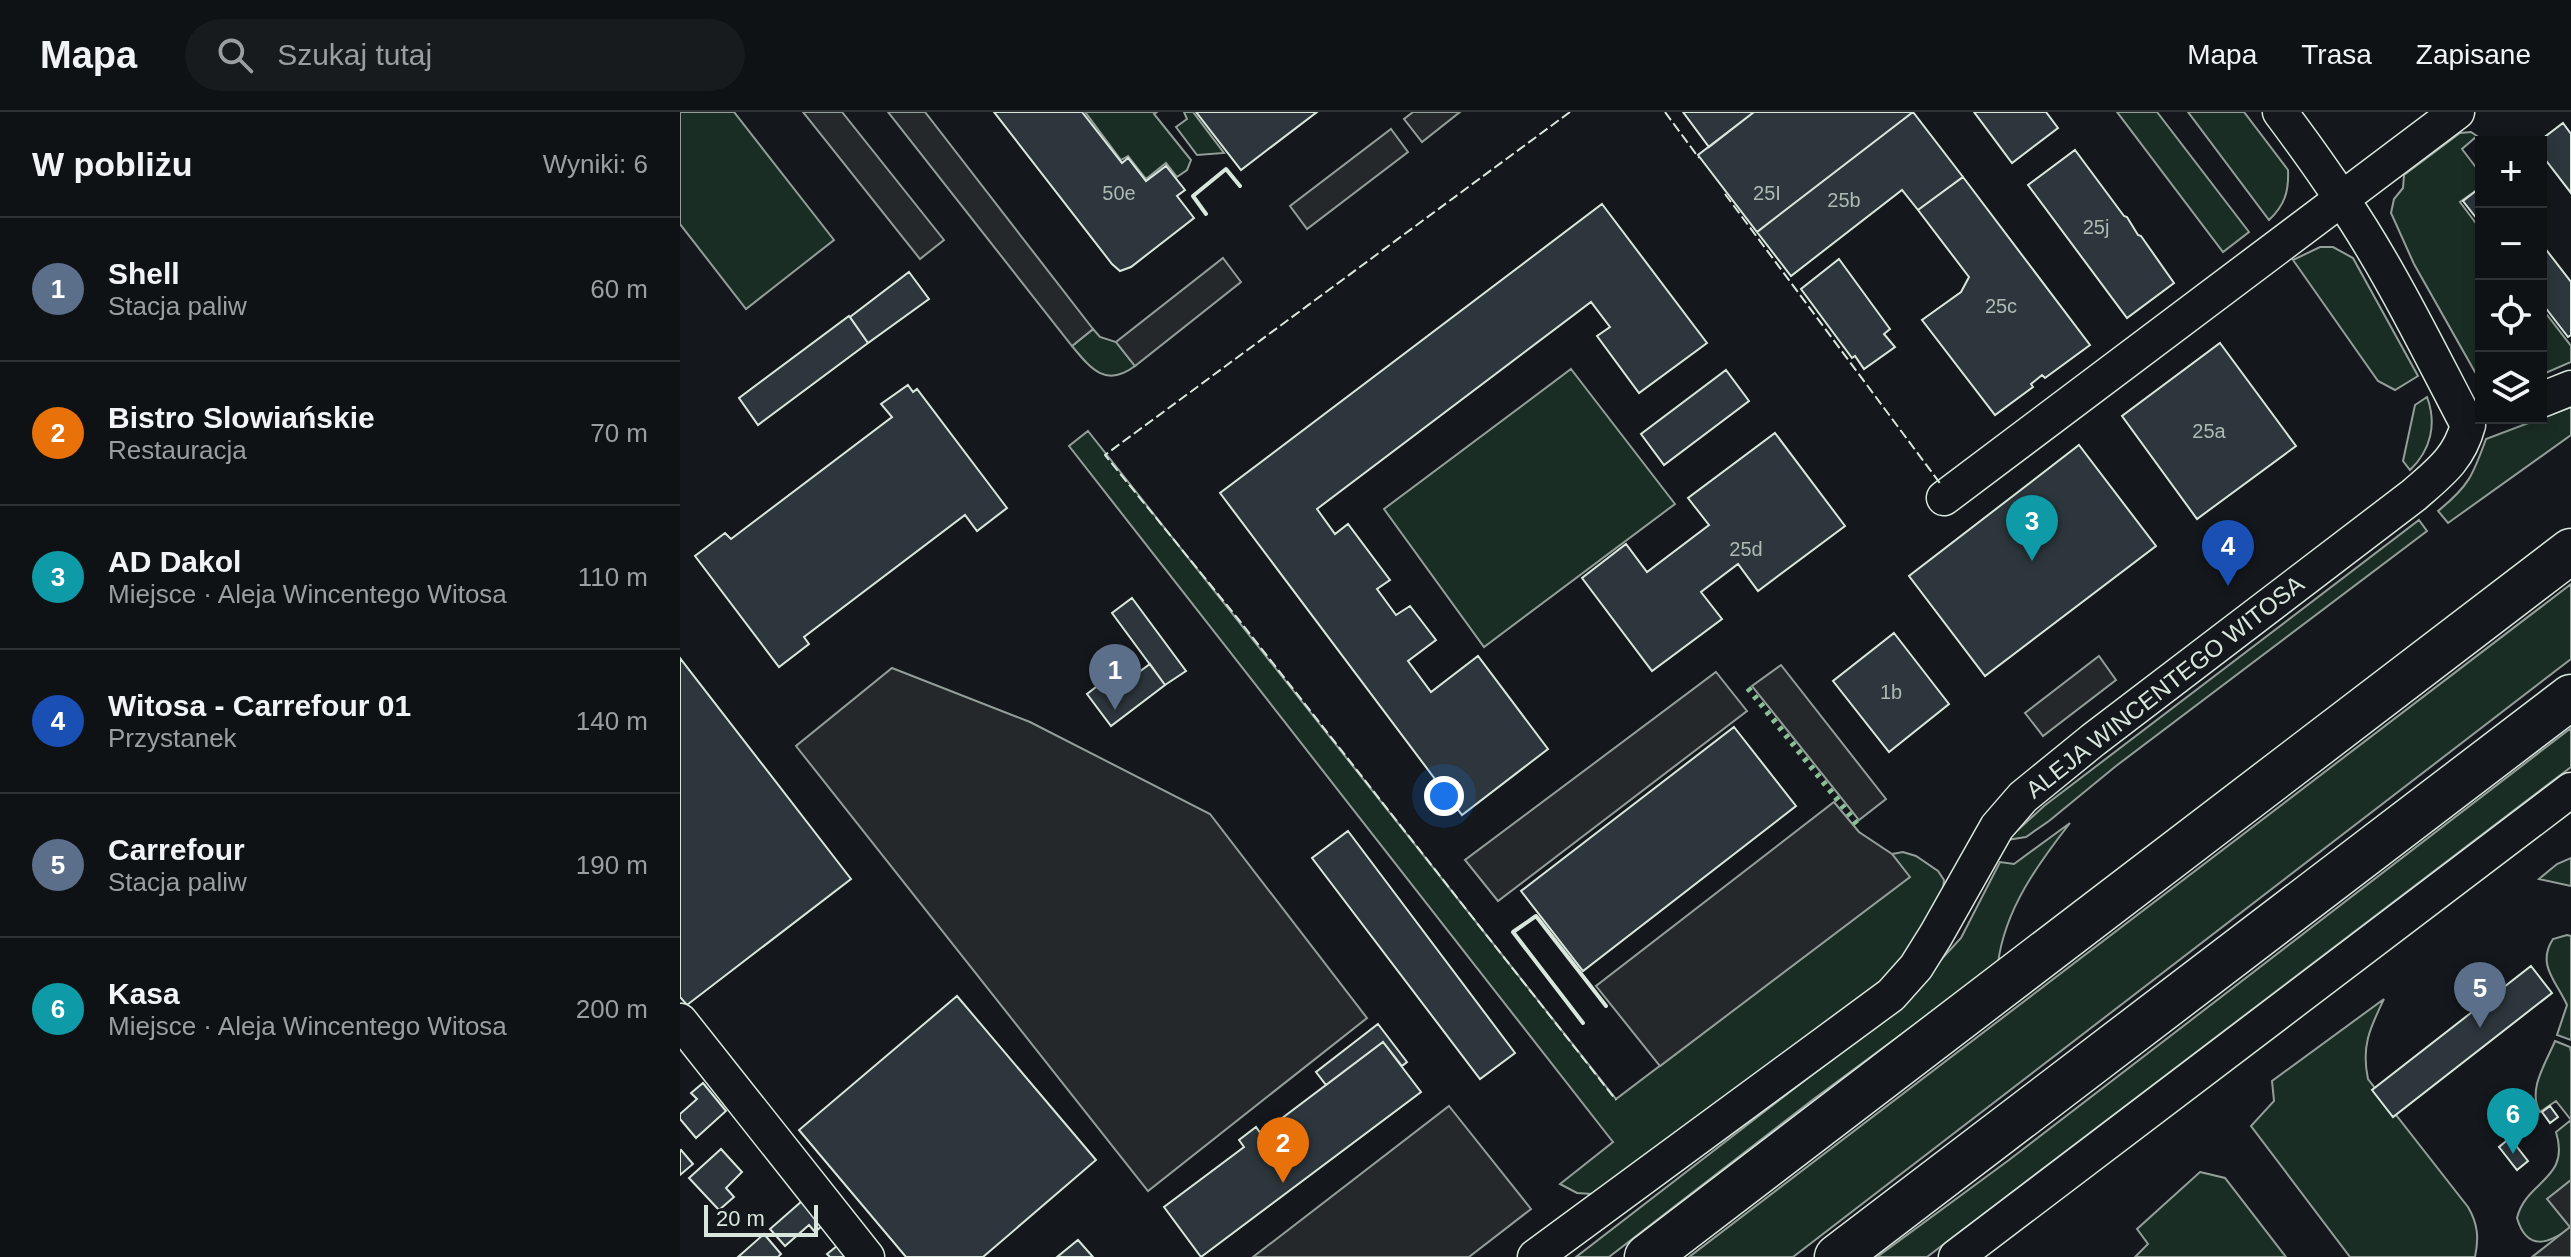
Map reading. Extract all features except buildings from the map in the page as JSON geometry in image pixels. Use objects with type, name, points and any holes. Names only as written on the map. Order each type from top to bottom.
[{"type":"main road","points":[[1647,1257],[2571,551]]},
{"type":"main road","points":[[1837,1257],[2571,697]]},
{"type":"street","points":[[2280,112],[2342,199],[2444,377],[2475,417]]},
{"type":"street","points":[[1944,498],[2457,112]]},
{"type":"street","points":[[2547,398],[2571,388]]},
{"type":"street","name":"ALEJA WINCENTEGO WITOSA","points":[[1535,1257],[1891,995],[1916,967],[1997,827],[2023,797],[2105,730],[2414,495],[2452,460],[2478,424]]},
{"type":"street","points":[[1956,1257],[2571,790]]},
{"type":"street","points":[[2527,823],[2571,823]]},
{"type":"street","points":[[680,1021],[867,1257]]},
{"type":"green space","points":[[680,112],[734,112],[834,240],[746,309],[680,224]]},
{"type":"green space","points":[[1085,112],[1157,112],[1154,114],[1191,160],[1187,170],[1177,177],[1166,163],[1146,179],[1128,156],[1121,160]]},
{"type":"green space","points":[[1184,112],[1193,112],[1224,153],[1197,155],[1176,127],[1187,119]]},
{"type":"green space","points":[[2117,112],[2157,112],[2249,232],[2223,252]]},
{"type":"green space","points":[[2188,112],[2244,112],[2288,170],[2285,197],[2269,220]]},
{"type":"green space","points":[[2471,132],[2477,136],[2462,149],[2475,166],[2475,191],[2460,202],[2475,222],[2475,372],[2414,264],[2391,213],[2394,199],[2403,188],[2404,175],[2460,133]]},
{"type":"green space","points":[[2320,247],[2333,247],[2353,258],[2418,376],[2395,390],[2378,381],[2293,260]]},
{"type":"green space","points":[[2547,315],[2571,346],[2571,362],[2547,372]]},
{"type":"green space","points":[[1093,329],[1100,337],[1116,342],[1135,366],[1116,375],[1107,375],[1086,362],[1072,346]]},
{"type":"green space","points":[[1571,369],[1675,504],[1484,647],[1384,509]]},
{"type":"green space","points":[[2427,397],[2432,417],[2430,436],[2423,454],[2410,470],[2403,461],[2415,405]]},
{"type":"green space","points":[[2571,407],[2571,435],[2448,523],[2438,511],[2469,479],[2486,439],[2526,424],[2547,424],[2547,416]]},
{"type":"green space","points":[[1088,431],[1616,1099],[1909,877],[1892,854],[1903,852],[1916,856],[1938,871],[1944,880],[1943,890],[1926,927],[1880,986],[1592,1194],[1577,1193],[1560,1184],[1613,1142],[1069,446]]},
{"type":"green space","points":[[2419,520],[2427,531],[2116,766],[2049,821],[2026,837],[2007,840],[2044,806]]},
{"type":"green space","points":[[2571,584],[2571,659],[1793,1257],[1689,1257]]},
{"type":"green space","points":[[2571,728],[2571,767],[1927,1257],[1877,1257],[2009,1160]]},
{"type":"green space","points":[[2070,823],[2035,871],[2015,906],[1998,963],[1815,1098],[1609,1257],[1576,1257],[1892,1013],[1961,938],[2000,862],[2014,864]]},
{"type":"green space","points":[[2571,858],[2571,886],[2539,879],[2557,864]]},
{"type":"green space","points":[[2571,936],[2571,1040],[2557,1035],[2567,1005],[2547,965],[2548,948],[2553,939]]},
{"type":"green space","points":[[2384,999],[2368,1038],[2368,1079],[2468,1207],[2477,1231],[2475,1257],[2350,1257],[2251,1126],[2274,1101],[2272,1081]]},
{"type":"green space","points":[[2555,1041],[2570,1047],[2571,1120],[2556,1101],[2540,1112],[2537,1104],[2539,1076]]},
{"type":"green space","points":[[2571,1120],[2571,1180],[2548,1199],[2571,1227],[2555,1238],[2540,1242],[2527,1236],[2517,1218],[2529,1195],[2553,1170],[2559,1148],[2556,1132]]},
{"type":"green space","points":[[2200,1172],[2225,1178],[2286,1257],[2135,1257],[2148,1244],[2137,1229]]},
{"type":"shaded area","points":[[803,112],[842,112],[944,240],[920,259]]},
{"type":"shaded area","points":[[888,112],[925,112],[1093,329],[1072,346]]},
{"type":"shaded area","points":[[1413,112],[1460,112],[1422,142],[1404,119]]},
{"type":"shaded area","points":[[1391,129],[1408,152],[1307,229],[1290,206]]},
{"type":"shaded area","points":[[1223,258],[1241,282],[1135,366],[1116,342]]},
{"type":"shaded area","points":[[2099,656],[2116,680],[2043,736],[2025,713]]},
{"type":"shaded area","points":[[1781,665],[1886,799],[1859,820],[1752,686]]},
{"type":"shaded area","points":[[892,668],[1030,722],[1210,814],[1367,1018],[1148,1191],[796,746]]},
{"type":"shaded area","points":[[1716,672],[1747,711],[1498,901],[1465,860]]},
{"type":"shaded area","points":[[1834,802],[1859,832],[1892,854],[1910,877],[1660,1066],[1596,986]]},
{"type":"shaded area","points":[[1449,1106],[1531,1209],[1469,1257],[1253,1257]]},
{"type":"shaded area","points":[[2571,1180],[2571,1257],[2532,1257],[2570,1227],[2547,1199]]},
{"type":"hedge","points":[[1748,688],[1857,824]]},
{"type":"fence","points":[[1570,112],[1105,455],[1239,620],[1616,1100]]},
{"type":"fence","points":[[1665,112],[1699,158]]},
{"type":"fence","points":[[1725,194],[1942,486]]},
{"type":"wall","points":[[1206,214],[1193,196],[1226,169],[1240,186]]},
{"type":"wall","points":[[1583,1023],[1513,932],[1536,916],[1606,1006]]},
{"type":"place","name":"AD Dakol","points":[[2032,561]]},
{"type":"place","name":"Witosa - Carrefour 01","points":[[2228,586]]},
{"type":"place","name":"Shell","points":[[1115,710]]},
{"type":"place","name":"Carrefour","points":[[2480,1028]]},
{"type":"place","name":"Kasa","points":[[2513,1154]]},
{"type":"place","name":"Bistro Slowiańskie","points":[[1283,1183]]}]
